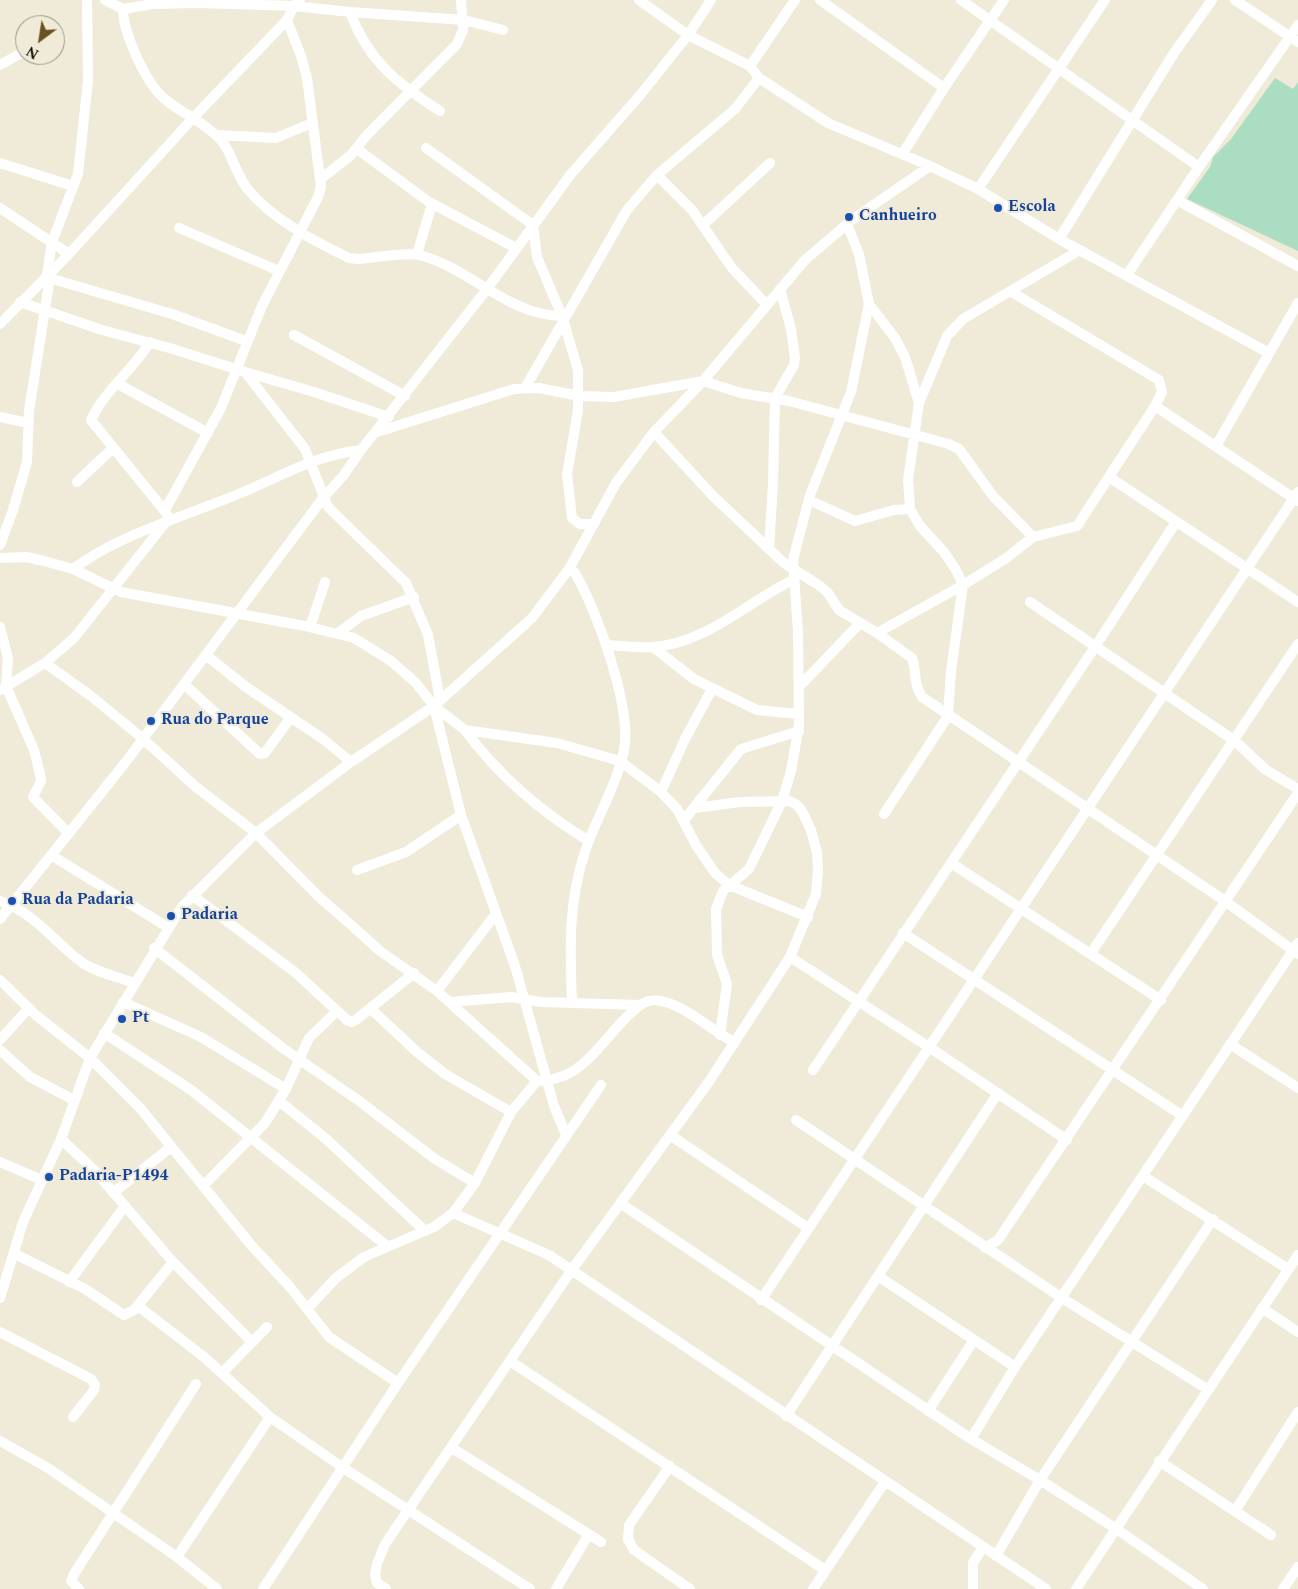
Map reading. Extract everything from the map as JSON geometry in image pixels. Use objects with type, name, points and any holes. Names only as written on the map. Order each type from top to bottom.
[{"type":"street","points":[[0,545],[16,501],[27,462],[28,423],[45,311],[52,242],[78,174],[88,80],[87,0]]},
{"type":"street","points":[[106,0],[123,9],[153,4],[213,1],[297,3],[350,12],[464,20],[503,30]]},
{"type":"street","points":[[322,178],[357,149],[367,135],[457,44],[463,30],[464,20],[461,0]]},
{"type":"street","points":[[638,0],[688,35],[750,66],[759,78],[828,123],[860,138],[903,153],[978,190],[1059,239],[1269,353]]},
{"type":"street","points":[[0,919],[184,684],[323,498],[343,476],[361,450],[406,396],[571,174],[641,94],[688,35],[710,0]]},
{"type":"street","points":[[750,66],[795,0]]},
{"type":"street","points":[[820,0],[944,88]]},
{"type":"street","points":[[961,0],[1133,119],[1198,167]]},
{"type":"street","points":[[903,153],[944,88],[1004,0]]},
{"type":"street","points":[[978,190],[1105,0]]},
{"type":"street","points":[[1059,239],[1133,119],[1212,0]]},
{"type":"street","points":[[1235,0],[1294,39]]},
{"type":"street","points":[[0,324],[20,302],[48,277],[193,118],[287,20],[297,3]]},
{"type":"street","points":[[123,9],[124,26],[144,71],[158,93],[217,135],[235,162],[247,188],[268,209],[299,230],[339,253],[358,259],[417,254],[504,299],[540,314],[562,318]]},
{"type":"street","points":[[350,12],[372,56],[393,79],[440,111]]},
{"type":"street","points":[[165,510],[241,371],[246,341],[299,230],[318,197],[322,178],[304,65],[287,20]]},
{"type":"street","points":[[1127,276],[1198,167],[1294,39],[1298,24]]},
{"type":"street","points":[[0,65],[15,57]]},
{"type":"street","points":[[525,388],[562,318],[627,210],[657,175],[735,109],[759,78]]},
{"type":"street","points":[[217,135],[276,138],[312,124]]},
{"type":"street","points":[[426,148],[533,225],[537,258],[562,318],[578,370],[579,396],[567,474],[570,507],[575,522],[593,524]]},
{"type":"street","points":[[357,149],[432,204],[516,248]]},
{"type":"street","points":[[0,163],[20,171],[73,186]]},
{"type":"street","points":[[703,225],[770,163]]},
{"type":"street","points":[[0,1298],[4,1276],[15,1254],[24,1222],[60,1139],[90,1058],[154,948],[192,895],[256,833],[351,762],[437,703],[532,618],[569,569],[616,483],[654,432],[703,381],[768,305],[780,288],[805,260],[847,224],[930,166]]},
{"type":"street","points":[[657,175],[692,210],[715,246],[732,268],[768,305]]},
{"type":"street","points":[[1177,200],[1298,266]]},
{"type":"street","points":[[417,254],[432,204]]},
{"type":"street","points":[[0,208],[69,254]]},
{"type":"street","points":[[720,1035],[727,984],[717,955],[716,910],[723,891],[749,869],[782,801],[798,731],[799,714],[798,632],[793,569],[809,500],[842,416],[858,364],[869,304],[858,254],[847,224]]},
{"type":"street","points":[[179,228],[279,271]]},
{"type":"street","points":[[884,814],[948,716],[951,671],[963,585],[944,552],[920,526],[910,509],[908,480],[920,403],[947,336],[953,327],[963,319],[1080,250]]},
{"type":"street","points":[[48,277],[172,314],[246,341]]},
{"type":"street","points":[[768,549],[773,483],[775,398],[794,365],[795,358],[791,329],[780,288]]},
{"type":"street","points":[[877,633],[1005,559],[1032,537],[1078,526],[1155,406],[1162,392],[1159,380],[1010,291]]},
{"type":"street","points":[[20,302],[102,330],[150,342],[389,417]]},
{"type":"street","points":[[869,304],[895,338],[905,357],[920,403]]},
{"type":"street","points":[[1216,446],[1298,304]]},
{"type":"street","points":[[294,335],[406,396]]},
{"type":"street","points":[[150,342],[108,394],[91,420],[112,449],[165,510],[168,521]]},
{"type":"street","points":[[241,371],[292,430],[311,460],[313,472],[328,507],[406,583],[414,597],[428,635],[437,703],[461,815],[525,1000],[554,1106],[566,1135]]},
{"type":"street","points":[[377,432],[500,393],[525,388],[538,388],[579,396],[614,398],[703,381],[741,393],[775,398],[932,437],[959,449],[993,496],[1032,537]]},
{"type":"street","points":[[118,384],[208,433]]},
{"type":"street","points":[[761,1300],[1164,692],[1297,497],[1155,406]]},
{"type":"street","points":[[0,417],[28,423]]},
{"type":"street","points":[[654,432],[713,496],[768,549],[793,569],[820,586],[828,593],[839,610],[877,633],[912,658],[916,690],[922,697],[1296,949],[1142,1176],[1015,1367],[970,1439]]},
{"type":"street","points":[[77,482],[112,449]]},
{"type":"street","points":[[73,569],[110,544],[242,492],[311,460],[361,450]]},
{"type":"street","points":[[1109,477],[1298,602]]},
{"type":"street","points":[[809,500],[855,521],[894,510],[910,509]]},
{"type":"street","points":[[3,688],[45,663],[74,638],[168,521]]},
{"type":"street","points":[[813,1070],[1095,647],[1176,522]]},
{"type":"street","points":[[0,558],[26,557],[73,569],[113,590],[354,638],[391,661],[465,730],[476,745],[517,787],[568,829],[589,841]]},
{"type":"street","points":[[569,569],[575,573],[597,615],[625,727],[624,749],[589,841],[576,886],[572,914],[572,1002]]},
{"type":"street","points":[[606,645],[653,647],[709,630],[773,590],[793,580]]},
{"type":"street","points":[[310,628],[325,582]]},
{"type":"street","points":[[337,634],[361,616],[414,597]]},
{"type":"street","points":[[1030,602],[1235,741],[1266,770],[1298,789]]},
{"type":"street","points":[[799,687],[860,623]]},
{"type":"street","points":[[0,626],[8,658],[3,688],[34,750],[40,774],[41,781],[33,797],[68,833]]},
{"type":"street","points":[[1091,953],[1155,855],[1235,741],[1298,644]]},
{"type":"street","points":[[653,647],[694,679],[757,710],[799,714]]},
{"type":"street","points":[[206,655],[291,718],[323,739],[351,762]]},
{"type":"street","points":[[45,663],[91,696],[142,738],[196,787],[256,833],[319,897],[380,951],[414,973],[437,991],[537,1081]]},
{"type":"street","points":[[184,684],[260,754],[265,753],[291,718]]},
{"type":"street","points":[[661,792],[685,739],[712,689]]},
{"type":"street","points":[[465,730],[557,743],[620,761],[661,792],[684,820],[696,845],[715,873],[729,885],[808,917]]},
{"type":"street","points":[[684,820],[742,749],[798,731]]},
{"type":"street","points":[[985,1248],[998,1240],[1067,1140],[1298,793]]},
{"type":"street","points":[[386,1589],[377,1583],[375,1575],[385,1544],[571,1271],[670,1135],[734,1042],[790,957],[808,917],[816,894],[817,853],[812,830],[797,805],[782,801],[740,802],[695,808]]},
{"type":"street","points":[[357,870],[406,852],[461,815]]},
{"type":"street","points":[[51,855],[169,928]]},
{"type":"street","points":[[951,863],[1161,1000]]},
{"type":"street","points":[[192,895],[296,973],[346,1020],[352,1022],[414,973]]},
{"type":"street","points":[[0,901],[11,905],[80,962],[134,983]]},
{"type":"street","points":[[437,991],[495,915]]},
{"type":"street","points":[[904,933],[1183,1116]]},
{"type":"street","points":[[154,948],[233,1012],[358,1100],[435,1159],[474,1183]]},
{"type":"street","points":[[790,957],[858,1000],[1067,1140]]},
{"type":"street","points":[[0,980],[63,1038],[90,1058],[140,1108],[251,1245],[290,1287],[338,1344],[398,1384]]},
{"type":"street","points":[[450,1002],[512,997],[525,1000],[640,1005],[650,1001],[663,1001],[676,1006],[734,1042]]},
{"type":"street","points":[[123,1002],[201,1037],[286,1089]]},
{"type":"street","points":[[307,1309],[336,1278],[364,1257],[424,1231],[453,1213],[474,1183],[511,1112],[537,1081],[548,1080],[570,1073],[611,1036],[640,1005]]},
{"type":"street","points":[[0,1040],[29,1008]]},
{"type":"street","points":[[370,1009],[417,1052],[446,1074],[511,1112]]},
{"type":"street","points":[[204,1185],[265,1123],[280,1101],[309,1038],[337,1011]]},
{"type":"street","points":[[104,1033],[191,1090],[299,1174],[387,1246]]},
{"type":"street","points":[[1230,1044],[1298,1088]]},
{"type":"street","points":[[0,1050],[30,1077],[74,1100]]},
{"type":"street","points":[[263,1589],[342,1467],[601,1085]]},
{"type":"street","points":[[786,1416],[998,1093]]},
{"type":"street","points":[[280,1101],[325,1138],[424,1231]]},
{"type":"street","points":[[796,1120],[997,1256],[1207,1389]]},
{"type":"street","points":[[670,1135],[808,1228]]},
{"type":"street","points":[[60,1139],[95,1171],[174,1262],[252,1342]]},
{"type":"street","points":[[114,1193],[171,1148]]},
{"type":"street","points":[[0,1162],[42,1180]]},
{"type":"street","points":[[1142,1176],[1213,1219],[1288,1269]]},
{"type":"street","points":[[620,1203],[761,1300],[970,1439],[1040,1480],[1115,1528],[1203,1589]]},
{"type":"street","points":[[69,1282],[125,1206]]},
{"type":"street","points":[[453,1213],[499,1234],[533,1246],[1046,1589]]},
{"type":"street","points":[[996,1556],[1040,1480],[1213,1219]]},
{"type":"street","points":[[997,1256],[998,1240]]},
{"type":"street","points":[[15,1254],[69,1282],[124,1315],[138,1306],[174,1262]]},
{"type":"street","points":[[1076,1589],[1159,1461],[1298,1255]]},
{"type":"street","points":[[878,1276],[1015,1367]]},
{"type":"street","points":[[138,1306],[222,1374],[270,1417],[342,1467],[529,1589]]},
{"type":"street","points":[[1262,1308],[1298,1332]]},
{"type":"street","points":[[222,1374],[267,1327]]},
{"type":"street","points":[[0,1332],[91,1379],[96,1385],[94,1390],[74,1417]]},
{"type":"street","points":[[928,1410],[974,1340]]},
{"type":"street","points":[[510,1361],[825,1570]]},
{"type":"street","points":[[74,1588],[71,1581],[74,1574],[196,1384]]},
{"type":"street","points":[[1234,1511],[1298,1412]]},
{"type":"street","points":[[177,1557],[270,1417]]},
{"type":"street","points":[[0,1441],[48,1468],[177,1557],[218,1589]]},
{"type":"street","points":[[452,1448],[601,1542]]},
{"type":"street","points":[[1159,1461],[1271,1535]]},
{"type":"street","points":[[670,1466],[629,1525],[628,1539],[634,1550],[690,1589]]},
{"type":"street","points":[[813,1589],[885,1482]]},
{"type":"street","points":[[556,1589],[589,1534]]},
{"type":"street","points":[[973,1589],[973,1563],[983,1547]]},
{"type":"street","points":[[1283,1589],[1298,1567]]},
{"type":"green space","points":[[1275,78],[1293,89],[1298,82],[1298,251],[1187,199],[1210,167],[1213,157],[1231,139]]},
{"type":"place","name":"Escola","points":[[998,208]]},
{"type":"place","name":"Canhueiro","points":[[849,217]]},
{"type":"place","name":"Rua do Parque","points":[[151,721]]},
{"type":"place","name":"Rua da Padaria","points":[[12,901]]},
{"type":"place","name":"Padaria","points":[[171,916]]},
{"type":"place","name":"Pt","points":[[122,1019]]},
{"type":"place","name":"Padaria-P1494","points":[[49,1177]]}]
